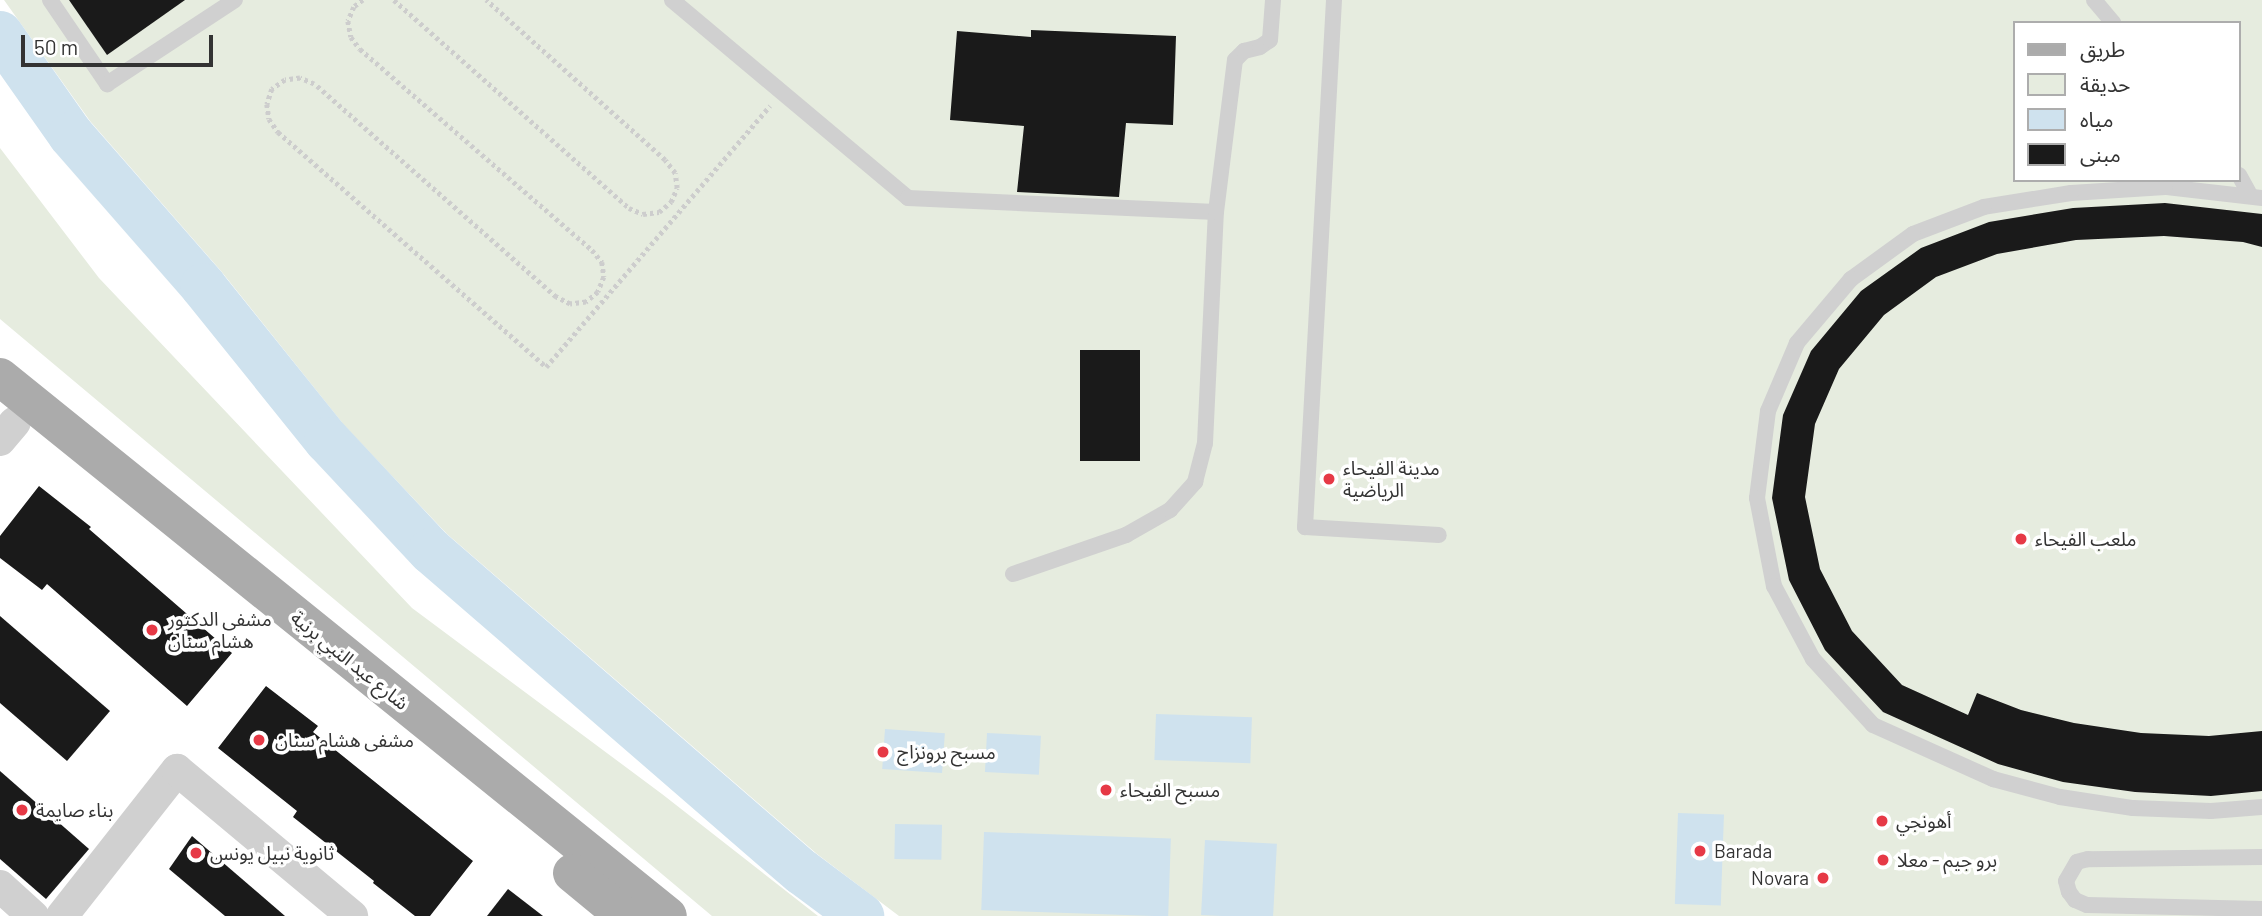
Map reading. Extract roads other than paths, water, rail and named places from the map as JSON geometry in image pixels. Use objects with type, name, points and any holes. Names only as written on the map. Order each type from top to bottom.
[{"type":"main road","name":"شارع عبد النبي برنية","points":[[0,377],[668,916]]},
{"type":"main road","name":"شارع عبد النبي برنية","points":[[5,424],[612,912]]},
{"type":"street","points":[[62,916],[177,770],[352,916]]},
{"type":"street","points":[[0,886],[33,916]]},
{"type":"lane","points":[[50,0],[107,84],[235,0]]},
{"type":"lane","points":[[672,0],[908,198],[1216,212]]},
{"type":"lane","points":[[1013,574],[1126,535],[1170,510],[1195,482],[1205,443],[1216,212],[1235,60],[1244,51],[1260,47],[1270,40],[1273,0]]},
{"type":"lane","points":[[1334,0],[1305,527],[1439,535]]},
{"type":"lane","points":[[2094,0],[2111,21]]},
{"type":"lane","points":[[2241,177],[2256,196]]},
{"type":"lane","points":[[2256,196],[2165,187],[2071,193],[1984,207],[1913,234],[1851,279],[1797,343],[1768,411],[1757,498],[1774,586],[1813,659],[1873,725],[1993,779],[2060,797],[2133,808],[2211,811],[2262,807]]},
{"type":"lane","points":[[2262,857],[2088,859],[2077,862],[2066,881],[2068,892],[2075,900],[2087,905],[2262,909]]},
{"type":"water","points":[[1156,714],[1252,717],[1250,763],[1154,760]]},
{"type":"water","points":[[885,729],[945,733],[942,773],[882,769]]},
{"type":"water","points":[[987,733],[1041,736],[1039,775],[985,772]]},
{"type":"water","points":[[1678,813],[1724,815],[1721,906],[1675,904]]},
{"type":"water","points":[[895,824],[942,825],[941,860],[894,859]]},
{"type":"water","points":[[984,832],[1171,839],[1168,916],[981,910]]},
{"type":"water","points":[[1205,840],[1277,844],[1273,916],[1201,915]]},
{"type":"waterway","points":[[0,34],[71,135],[203,286],[327,440],[431,551],[802,872],[861,916]]},
{"type":"place","name":"مدينة الفيحاء الرياضية","points":[[1329,479]]},
{"type":"place","name":"ملعب الفيحاء","points":[[2021,539]]},
{"type":"place","name":"مشفى الدكتور هشام سنان","points":[[152,630]]},
{"type":"place","name":"مشفى هشام سنان","points":[[259,740]]},
{"type":"place","name":"مسبح برونزاج","points":[[883,752]]},
{"type":"place","name":"مسبح الفيحاء","points":[[1106,790]]},
{"type":"place","name":"بناء صايمة","points":[[22,810]]},
{"type":"place","name":"أهونجي","points":[[1882,821]]},
{"type":"place","name":"Barada","points":[[1700,851]]},
{"type":"place","name":"ثانوية نبيل يونس","points":[[196,853]]},
{"type":"place","name":"برو جيم - معلا","points":[[1883,860]]},
{"type":"place","name":"Novara","points":[[1823,878]]}]
